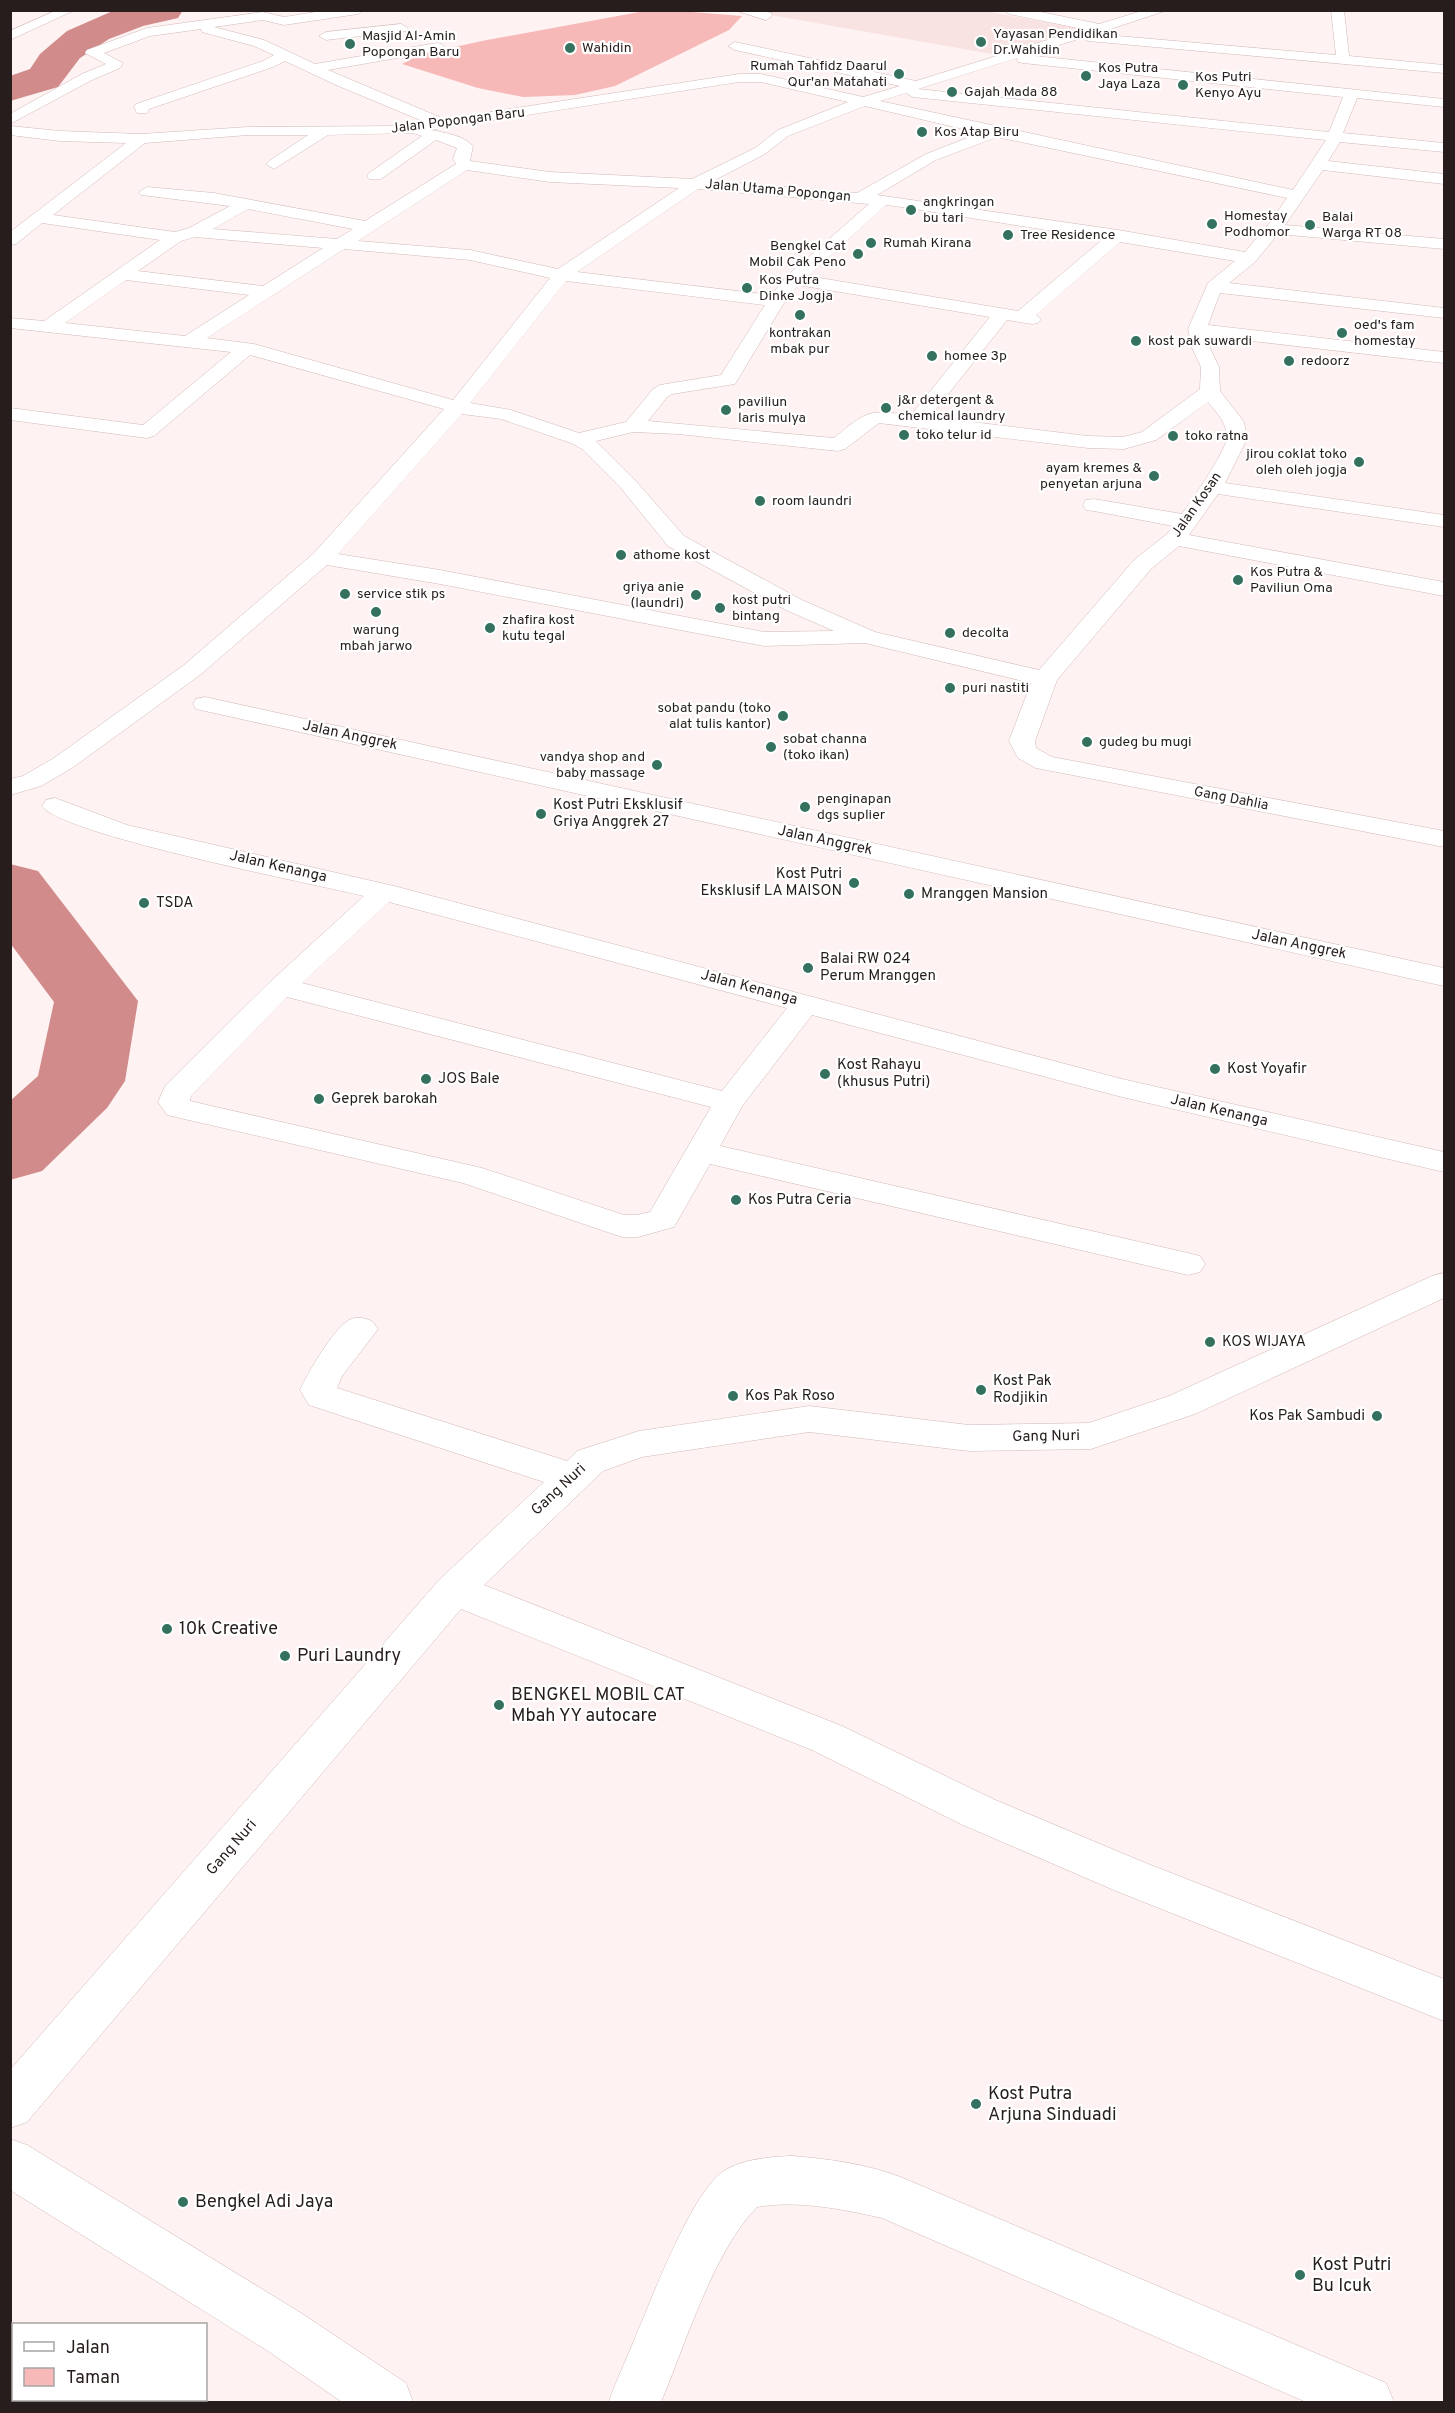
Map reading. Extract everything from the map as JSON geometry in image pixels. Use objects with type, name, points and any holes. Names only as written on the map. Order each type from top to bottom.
[{"type":"street","points":[[10,36],[69,10]]},
{"type":"street","points":[[10,120],[116,64],[92,54],[93,52],[139,34],[190,25],[266,16],[284,21],[361,10],[437,47],[313,69]]},
{"type":"street","points":[[740,10],[766,16]]},
{"type":"street","points":[[1009,10],[1102,28]]},
{"type":"street","name":"Jalan Utama Popongan","points":[[695,184],[760,151],[783,134],[866,101],[1162,10]]},
{"type":"street","points":[[1336,10],[1343,60]]},
{"type":"street","points":[[190,25],[259,43],[439,129],[465,146],[461,159],[464,165]]},
{"type":"street","points":[[306,38],[410,32]]},
{"type":"street","points":[[1077,36],[1444,69]]},
{"type":"street","points":[[259,43],[283,40]]},
{"type":"street","points":[[735,46],[919,85]]},
{"type":"street","points":[[167,114],[140,109],[268,64],[283,56]]},
{"type":"street","points":[[1010,57],[1444,103]]},
{"type":"street","name":"Jalan Popongan Baru","points":[[10,130],[60,136],[141,140],[248,131],[439,129],[739,78],[761,78],[996,132],[1295,195]]},
{"type":"street","points":[[899,91],[1332,142]]},
{"type":"street","points":[[579,439],[633,426],[678,428],[838,445],[868,420],[887,417],[1088,442],[1124,443],[1149,436],[1210,390],[1210,367],[1201,348],[1197,329],[1214,287],[1249,258],[1274,229],[1295,195],[1319,165],[1332,142],[1338,114],[1352,93]]},
{"type":"street","points":[[996,113],[1332,142],[1444,148]]},
{"type":"street","points":[[204,120],[248,131]]},
{"type":"street","points":[[375,176],[439,129]]},
{"type":"street","points":[[274,164],[324,131]]},
{"type":"street","points":[[860,198],[931,157],[996,132]]},
{"type":"street","points":[[10,240],[141,140]]},
{"type":"street","points":[[188,342],[339,243],[464,165],[550,177],[695,184]]},
{"type":"street","points":[[1319,165],[1444,179]]},
{"type":"street","points":[[10,787],[32,781],[63,763],[192,670],[322,558],[457,407],[561,275],[695,184]]},
{"type":"street","name":"Jalan Utama Popongan","points":[[695,184],[883,200],[1249,258]]},
{"type":"street","points":[[147,192],[214,198],[366,226]]},
{"type":"street","points":[[633,426],[660,393],[667,389],[728,380],[776,301],[794,279],[883,200]]},
{"type":"street","points":[[48,327],[174,237],[195,232],[243,205]]},
{"type":"street","points":[[39,218],[174,237]]},
{"type":"street","points":[[1274,229],[1444,244]]},
{"type":"street","points":[[195,232],[470,255],[561,275],[776,301]]},
{"type":"street","points":[[916,422],[1019,317],[1118,236]]},
{"type":"street","points":[[120,274],[264,292]]},
{"type":"street","points":[[794,279],[1019,317]]},
{"type":"street","points":[[1214,287],[1444,313]]},
{"type":"street","points":[[10,323],[247,348],[457,407],[504,414],[579,439],[589,445],[627,483],[676,541],[794,605],[867,638],[1045,679]]},
{"type":"street","points":[[1197,329],[1444,358]]},
{"type":"street","points":[[10,414],[147,432],[247,348]]},
{"type":"street","name":"Jalan Kosan","points":[[1023,748],[1022,741],[1045,679],[1143,564],[1181,530],[1212,488],[1237,439],[1234,422],[1210,390]]},
{"type":"street","points":[[1212,488],[1444,521]]},
{"type":"street","points":[[1094,505],[1181,530],[1444,589]]},
{"type":"street","points":[[322,558],[440,577],[754,638],[800,640],[867,638]]},
{"type":"street","name":"Jalan Anggrek","points":[[205,704],[1444,977]]},
{"type":"street","name":"Gang Dahlia","points":[[1023,748],[1029,756],[1045,763],[1444,839]]},
{"type":"street","name":"Jalan Kenanga","points":[[55,806],[75,816],[119,831],[384,892],[1118,1087],[1444,1162]]},
{"type":"street","points":[[384,892],[281,987],[176,1093],[174,1102],[178,1108],[471,1175],[622,1226],[638,1226],[662,1219],[729,1102],[806,1003]]},
{"type":"street","points":[[281,987],[729,1102]]},
{"type":"street","points":[[700,1152],[1188,1264]]},
{"type":"street","name":"Gang Nuri","points":[[10,2106],[454,1590],[591,1461],[639,1444],[809,1419],[969,1438],[1091,1436],[1182,1405],[1444,1284]]},
{"type":"street","points":[[360,1329],[326,1371],[318,1390],[322,1396],[573,1477]]},
{"type":"street","points":[[454,1590],[827,1738],[887,1770],[1052,1845],[1444,2000]]},
{"type":"street","points":[[10,2162],[283,2331],[387,2403]]},
{"type":"street","points":[[635,2403],[710,2227],[739,2190],[771,2181],[822,2182],[885,2195],[1367,2403]]},
{"type":"shaded area","name":"Yayasan Pendidikan Dr.Wahidin","points":[[748,11],[985,11],[1081,29],[998,55]]},
{"type":"green space","name":"Wahidin","points":[[645,11],[680,11],[742,16],[729,30],[615,86],[575,95],[523,97],[478,88],[402,64],[419,55],[482,41]]},
{"type":"waterway","points":[[10,89],[44,78],[66,50],[96,30],[112,23],[165,10]]},
{"type":"waterway","points":[[10,888],[96,1001],[81,1081],[76,1089],[10,1151]]},
{"type":"place","name":"Yayasan Pendidikan Dr.Wahidin","points":[[981,42]]},
{"type":"place","name":"Masjid Al-Amin Popongan Baru","points":[[350,44]]},
{"type":"place","name":"Wahidin","points":[[570,48]]},
{"type":"place","name":"Rumah Tahfidz Daarul Qur'an Matahati","points":[[899,74]]},
{"type":"place","name":"Kos Putra Jaya Laza","points":[[1086,76]]},
{"type":"place","name":"Kos Putri Kenyo Ayu","points":[[1183,85]]},
{"type":"place","name":"Gajah Mada 88","points":[[952,92]]},
{"type":"place","name":"Kos Atap Biru","points":[[922,132]]},
{"type":"place","name":"angkringan bu tari","points":[[911,210]]},
{"type":"place","name":"Homestay Podhomor","points":[[1212,224]]},
{"type":"place","name":"Balai Warga RT 08","points":[[1310,225]]},
{"type":"place","name":"Tree Residence","points":[[1008,235]]},
{"type":"place","name":"Rumah Kirana","points":[[871,243]]},
{"type":"place","name":"Bengkel Cat Mobil Cak Peno","points":[[858,254]]},
{"type":"place","name":"Kos Putra Dinke Jogja","points":[[747,288]]},
{"type":"place","name":"kontrakan mbak pur","points":[[800,315]]},
{"type":"place","name":"oed's fam homestay","points":[[1342,333]]},
{"type":"place","name":"kost pak suwardi","points":[[1136,341]]},
{"type":"place","name":"homee 3p","points":[[932,356]]},
{"type":"place","name":"redoorz","points":[[1289,361]]},
{"type":"place","name":"j&r detergent & chemical laundry","points":[[886,408]]},
{"type":"place","name":"paviliun laris mulya","points":[[726,410]]},
{"type":"place","name":"toko telur id","points":[[904,435]]},
{"type":"place","name":"toko ratna","points":[[1173,436]]},
{"type":"place","name":"jirou coklat toko oleh oleh jogja","points":[[1359,462]]},
{"type":"place","name":"ayam kremes & penyetan arjuna","points":[[1154,476]]},
{"type":"place","name":"room laundri","points":[[760,501]]},
{"type":"place","name":"athome kost","points":[[621,555]]},
{"type":"place","name":"Kos Putra & Paviliun Oma","points":[[1238,580]]},
{"type":"place","name":"service stik ps","points":[[345,594]]},
{"type":"place","name":"griya anie (laundri)","points":[[696,595]]},
{"type":"place","name":"kost putri bintang","points":[[720,608]]},
{"type":"place","name":"warung mbah jarwo","points":[[376,612]]},
{"type":"place","name":"zhafira kost kutu tegal","points":[[490,628]]},
{"type":"place","name":"decolta","points":[[950,633]]},
{"type":"place","name":"puri nastiti","points":[[950,688]]},
{"type":"place","name":"sobat pandu (toko alat tulis kantor)","points":[[783,716]]},
{"type":"place","name":"gudeg bu mugi","points":[[1087,742]]},
{"type":"place","name":"sobat channa (toko ikan)","points":[[771,747]]},
{"type":"place","name":"vandya shop and baby massage","points":[[657,765]]},
{"type":"place","name":"penginapan dgs suplier","points":[[805,807]]},
{"type":"place","name":"Kost Putri Eksklusif Griya Anggrek 27","points":[[541,814]]},
{"type":"place","name":"Kost Putri Eksklusif LA MAISON","points":[[854,883]]},
{"type":"place","name":"Mranggen Mansion","points":[[909,894]]},
{"type":"place","name":"TSDA","points":[[144,903]]},
{"type":"place","name":"Balai RW 024 Perum Mranggen","points":[[808,968]]},
{"type":"place","name":"Kost Yoyafir","points":[[1215,1069]]},
{"type":"place","name":"Kost Rahayu (khusus Putri)","points":[[825,1074]]},
{"type":"place","name":"JOS Bale","points":[[426,1079]]},
{"type":"place","name":"Geprek barokah","points":[[319,1099]]},
{"type":"place","name":"Kos Putra Ceria","points":[[736,1200]]},
{"type":"place","name":"KOS WIJAYA","points":[[1210,1342]]},
{"type":"place","name":"Kost Pak Rodjikin","points":[[981,1390]]},
{"type":"place","name":"Kos Pak Roso","points":[[733,1396]]},
{"type":"place","name":"Kos Pak Sambudi","points":[[1377,1416]]},
{"type":"place","name":"10k Creative","points":[[167,1629]]},
{"type":"place","name":"Puri Laundry","points":[[285,1656]]},
{"type":"place","name":"BENGKEL MOBIL CAT Mbah YY autocare","points":[[499,1705]]},
{"type":"place","name":"Kost Putra Arjuna Sinduadi","points":[[976,2104]]},
{"type":"place","name":"Bengkel Adi Jaya","points":[[183,2202]]},
{"type":"place","name":"Kost Putri Bu Icuk","points":[[1300,2275]]}]
